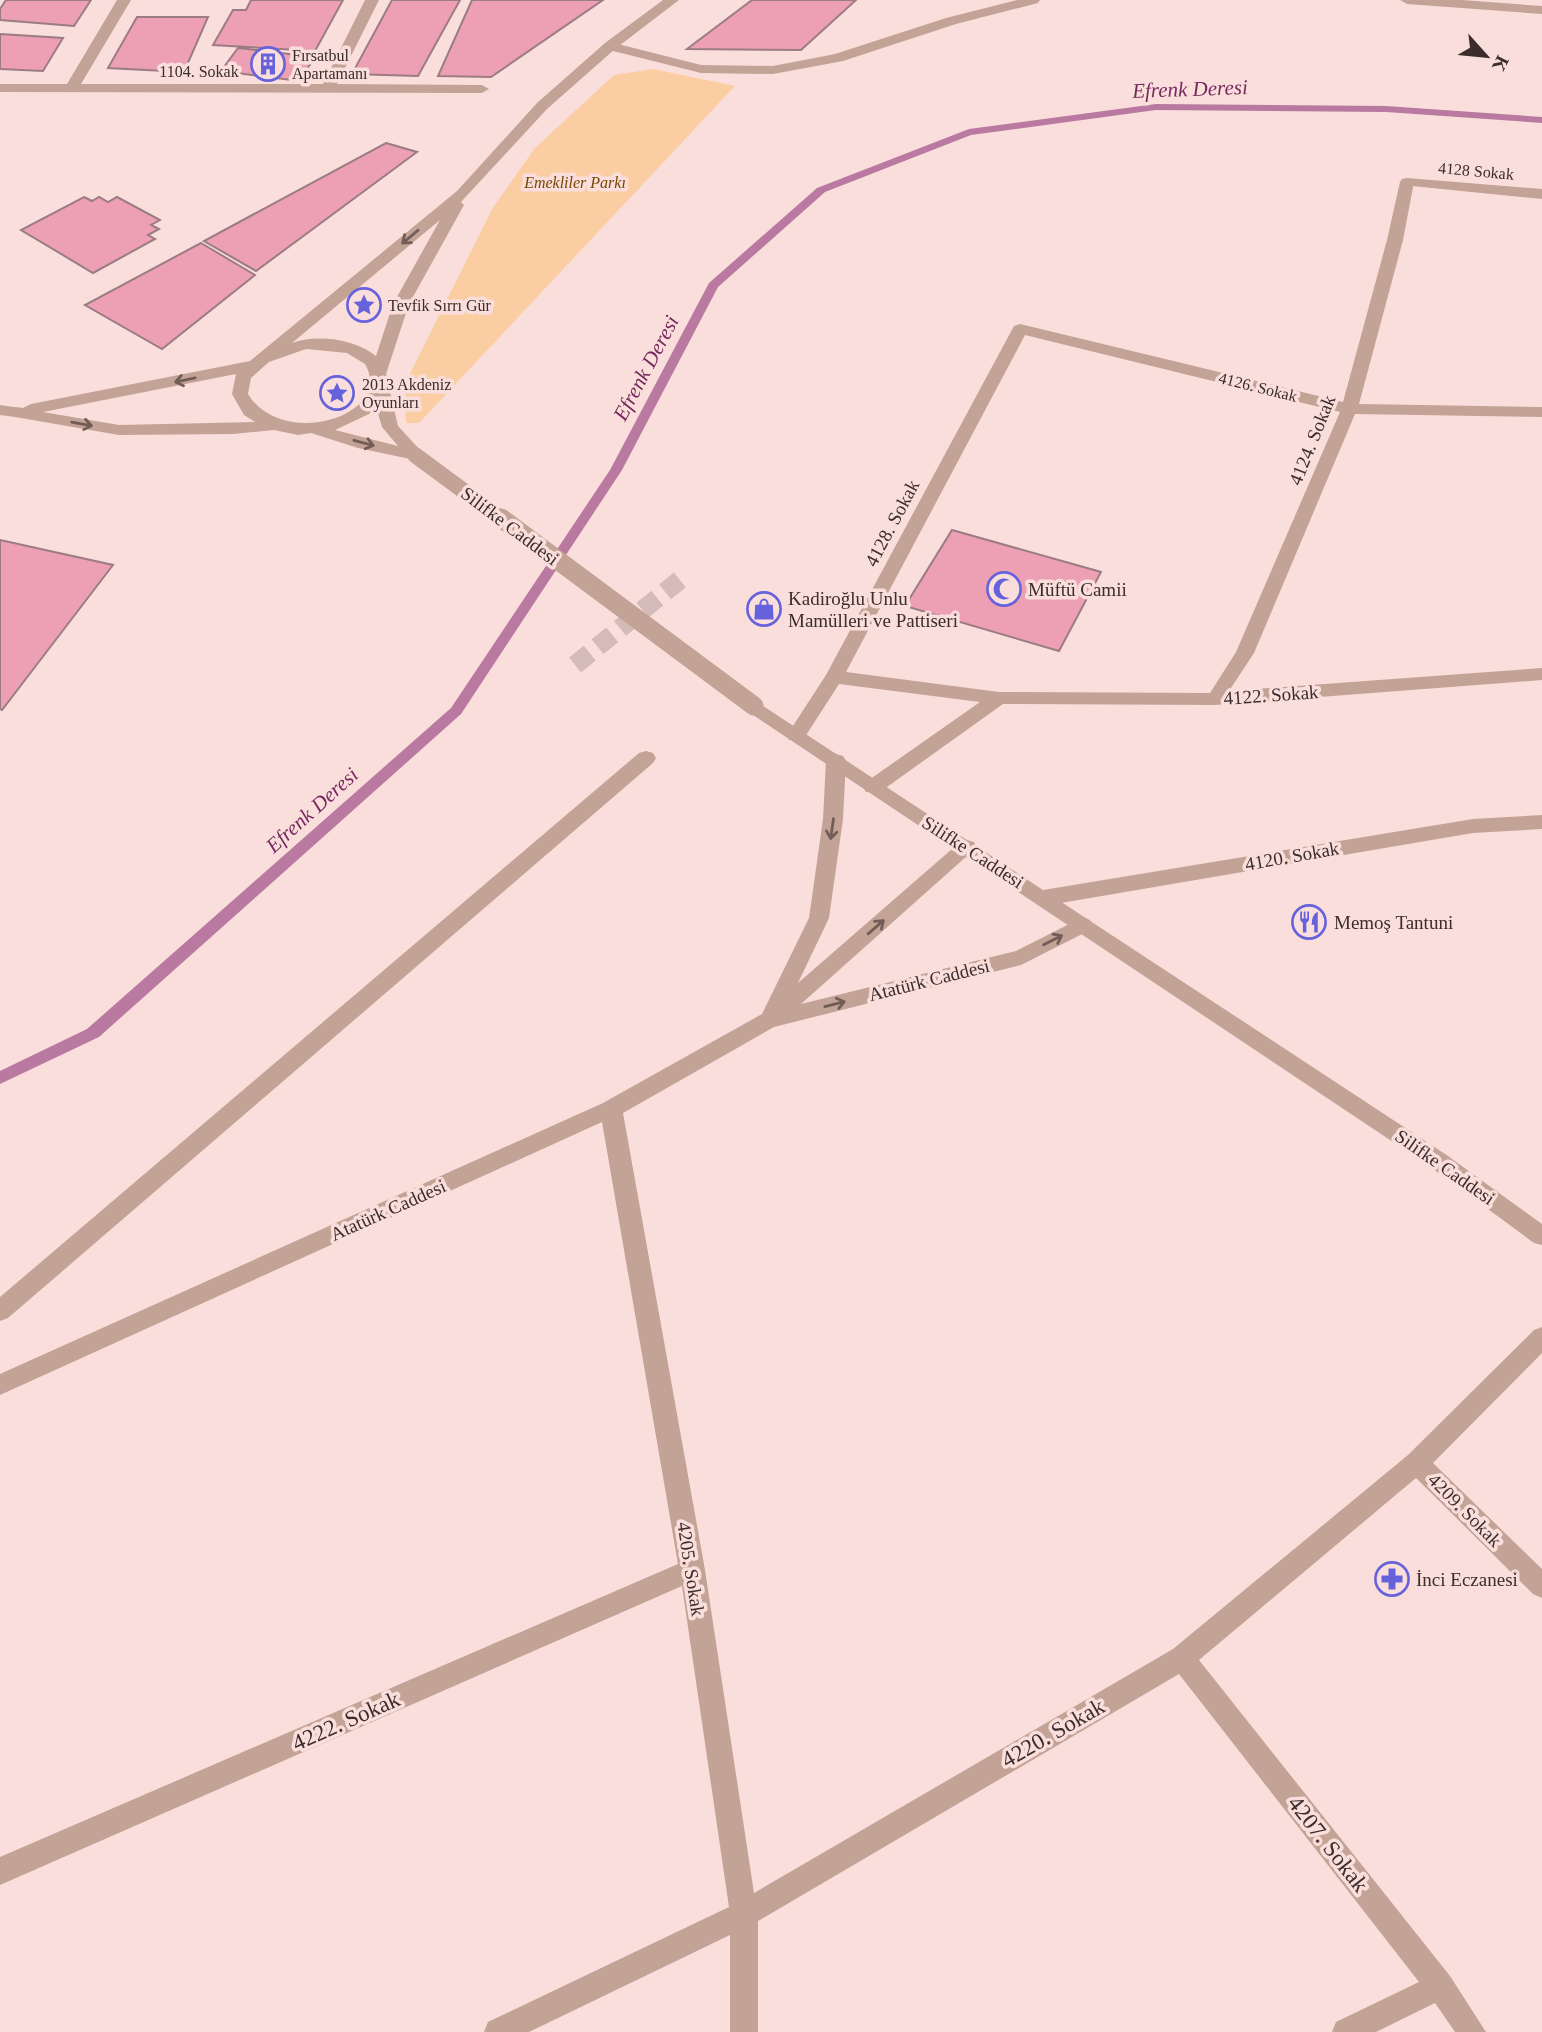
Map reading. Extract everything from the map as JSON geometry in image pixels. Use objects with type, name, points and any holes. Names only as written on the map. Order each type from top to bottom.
[{"type":"street","points":[[70,90],[124,0]]},
{"type":"street","points":[[328,88],[372,0]]},
{"type":"street","points":[[462,194],[401,304],[376,396],[366,407],[352,417],[314,428],[293,429],[272,425],[255,417],[243,406],[239,393],[242,379],[252,366],[462,194],[542,106],[610,46],[672,0]]},
{"type":"street","points":[[610,46],[701,69],[773,70],[838,58],[951,21],[1033,0]]},
{"type":"street","points":[[1407,0],[1498,3],[1542,10]]},
{"type":"street","name":"1104. Sokak","points":[[0,89],[482,89]]},
{"type":"street","name":"4128 Sokak","points":[[1407,182],[1542,194]]},
{"type":"street","name":"4124. Sokak","points":[[1215,699],[1245,653],[1349,409],[1395,240],[1407,182]]},
{"type":"street","name":"4126. Sokak","points":[[1020,329],[1349,409],[1542,412]]},
{"type":"street","name":"4128. Sokak","points":[[796,734],[834,677],[1020,329]]},
{"type":"street","points":[[266,356],[303,344],[334,345],[359,352],[372,361],[390,427],[415,455]]},
{"type":"street","points":[[8,411],[252,366]]},
{"type":"street","points":[[8,411],[119,430],[233,429],[272,425]]},
{"type":"street","points":[[314,428],[363,444],[415,455]]},
{"type":"street","name":"Silifke Caddesi","points":[[415,455],[754,706],[1440,1162],[1542,1236]]},
{"type":"street","name":"4122. Sokak","points":[[834,677],[999,698],[1215,699],[1542,674]]},
{"type":"street","points":[[873,787],[999,698]]},
{"type":"street","points":[[0,1311],[646,758]]},
{"type":"street","points":[[769,1020],[818,918],[833,819],[836,761]]},
{"type":"street","name":"4120. Sokak","points":[[1043,898],[1473,826],[1542,822]]},
{"type":"street","name":"Atatürk Caddesi","points":[[0,1385],[611,1109],[769,1020],[967,848]]},
{"type":"street","name":"Atatürk Caddesi","points":[[769,1020],[1021,957],[1083,925]]},
{"type":"street","name":"4205. Sokak","points":[[611,1109],[692,1570],[744,1914],[744,2032]]},
{"type":"street","name":"4220. Sokak","points":[[498,2032],[744,1914],[1182,1658],[1417,1462],[1542,1337]]},
{"type":"street","name":"4209. Sokak","points":[[1417,1462],[1542,1587]]},
{"type":"street","name":"4222. Sokak","points":[[0,1871],[692,1570]]},
{"type":"street","name":"4207. Sokak","points":[[1182,1658],[1440,1986],[1472,2032]]},
{"type":"street","points":[[1346,2032],[1440,1986]]},
{"type":"green space","name":"Emekliler Parkı","points":[[653,69],[735,86],[419,423],[406,423],[405,384],[492,209],[535,148],[614,75]]},
{"type":"building","points":[[6,0],[91,0],[74,26],[0,20],[0,9]]},
{"type":"building","points":[[251,0],[343,0],[315,51],[213,45],[233,10],[246,10]]},
{"type":"building","points":[[392,0],[460,0],[418,76],[352,74]]},
{"type":"building","points":[[472,0],[603,0],[491,77],[438,76]]},
{"type":"building","points":[[752,0],[856,0],[801,50],[687,49]]},
{"type":"building","points":[[137,17],[208,17],[184,72],[108,68]]},
{"type":"building","points":[[0,34],[63,38],[43,71],[0,69]]},
{"type":"building","name":"Fırsatbul Apartamanı","points":[[238,48],[315,57],[299,81],[221,71]]},
{"type":"building","points":[[386,143],[417,152],[256,271],[204,241]]},
{"type":"building","points":[[84,197],[92,201],[99,197],[108,202],[117,197],[160,220],[151,225],[159,229],[148,235],[155,239],[93,273],[21,230]]},
{"type":"building","points":[[201,243],[255,275],[162,349],[85,305]]},
{"type":"building","name":"Müftü Camii","points":[[952,530],[1101,572],[1059,651],[905,606]]},
{"type":"building","points":[[0,540],[113,565],[2,710],[0,709]]},
{"type":"waterway","name":"Efrenk Deresi","points":[[0,1078],[93,1033],[456,711],[616,470],[713,285],[821,190],[969,132],[1156,107],[1386,109],[1542,120]]},
{"type":"tunnel","points":[[575,665],[681,579]]},
{"type":"place","name":"Fırsatbul Apartamanı","points":[[268,64]]},
{"type":"place","name":"Tevfik Sırrı Gür","points":[[364,305]]},
{"type":"place","name":"2013 Akdeniz Oyunları","points":[[337,393]]},
{"type":"place","name":"Müftü Camii","points":[[1004,589]]},
{"type":"place","name":"Kadiroğlu Unlu Mamülleri ve Pattiseri","points":[[764,609]]},
{"type":"place","name":"Memoş Tantuni","points":[[1309,922]]},
{"type":"place","name":"İnci Eczanesi","points":[[1392,1579]]}]
